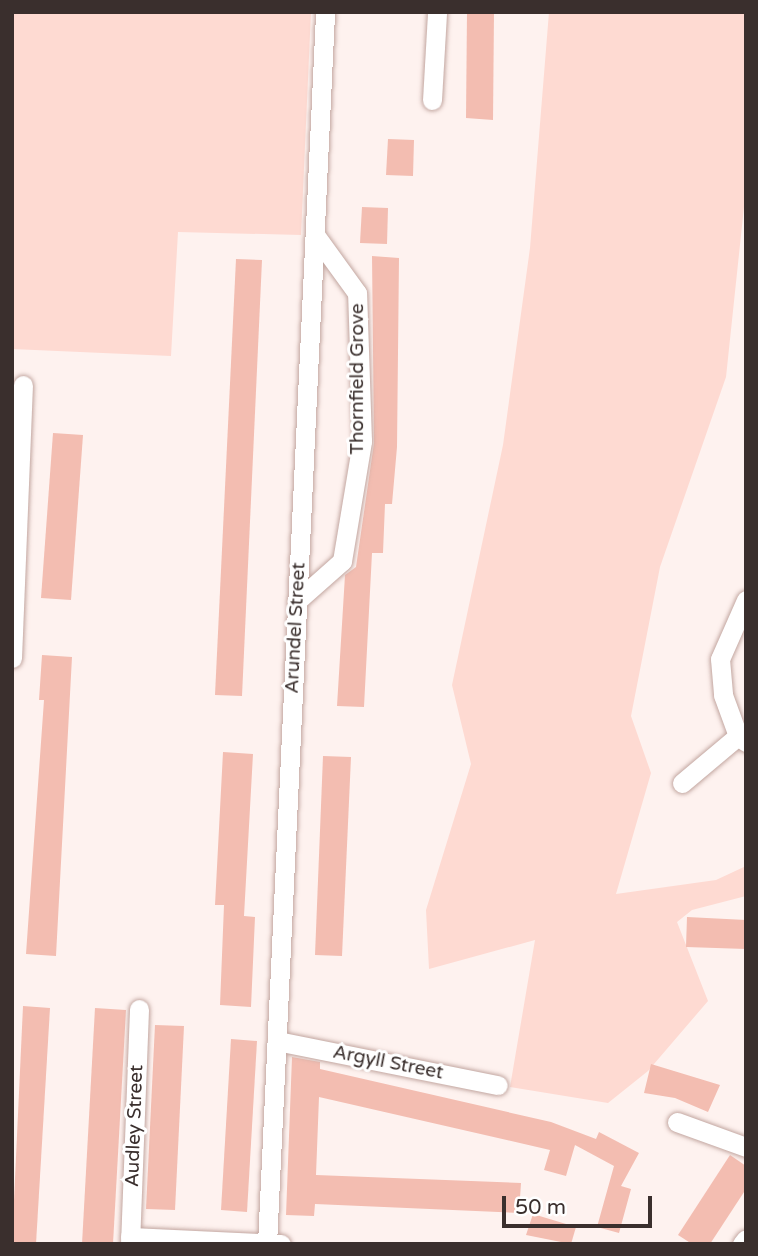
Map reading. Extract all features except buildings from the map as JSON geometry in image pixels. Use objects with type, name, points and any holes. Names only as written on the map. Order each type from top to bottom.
[{"type":"street","name":"Arundel Street","points":[[267,1244],[325,12]]},
{"type":"street","points":[[432,100],[437,12]]},
{"type":"street","name":"Thornfield Grove","points":[[298,600],[342,561],[362,441],[357,293],[314,235]]},
{"type":"street","points":[[12,658],[23,385]]},
{"type":"street","points":[[682,783],[742,739],[723,695],[720,659],[746,600]]},
{"type":"street","name":"Audley Street","points":[[130,1240],[139,1009]]},
{"type":"street","name":"Argyll Street","points":[[277,1041],[498,1085]]},
{"type":"street","points":[[677,1122],[746,1147]]},
{"type":"street","points":[[743,1244],[746,1238]]},
{"type":"street","points":[[130,1240],[281,1244]]},
{"type":"shaded area","points":[[12,12],[311,12],[301,235],[178,232],[171,356],[12,349]]},
{"type":"shaded area","points":[[549,12],[746,12],[746,188],[726,377],[660,567],[631,716],[651,773],[616,894],[716,880],[746,866],[746,896],[692,910],[677,922],[708,1001],[648,1071],[608,1103],[510,1087],[535,940],[429,969],[426,910],[471,764],[452,685],[503,445],[530,248]]}]
